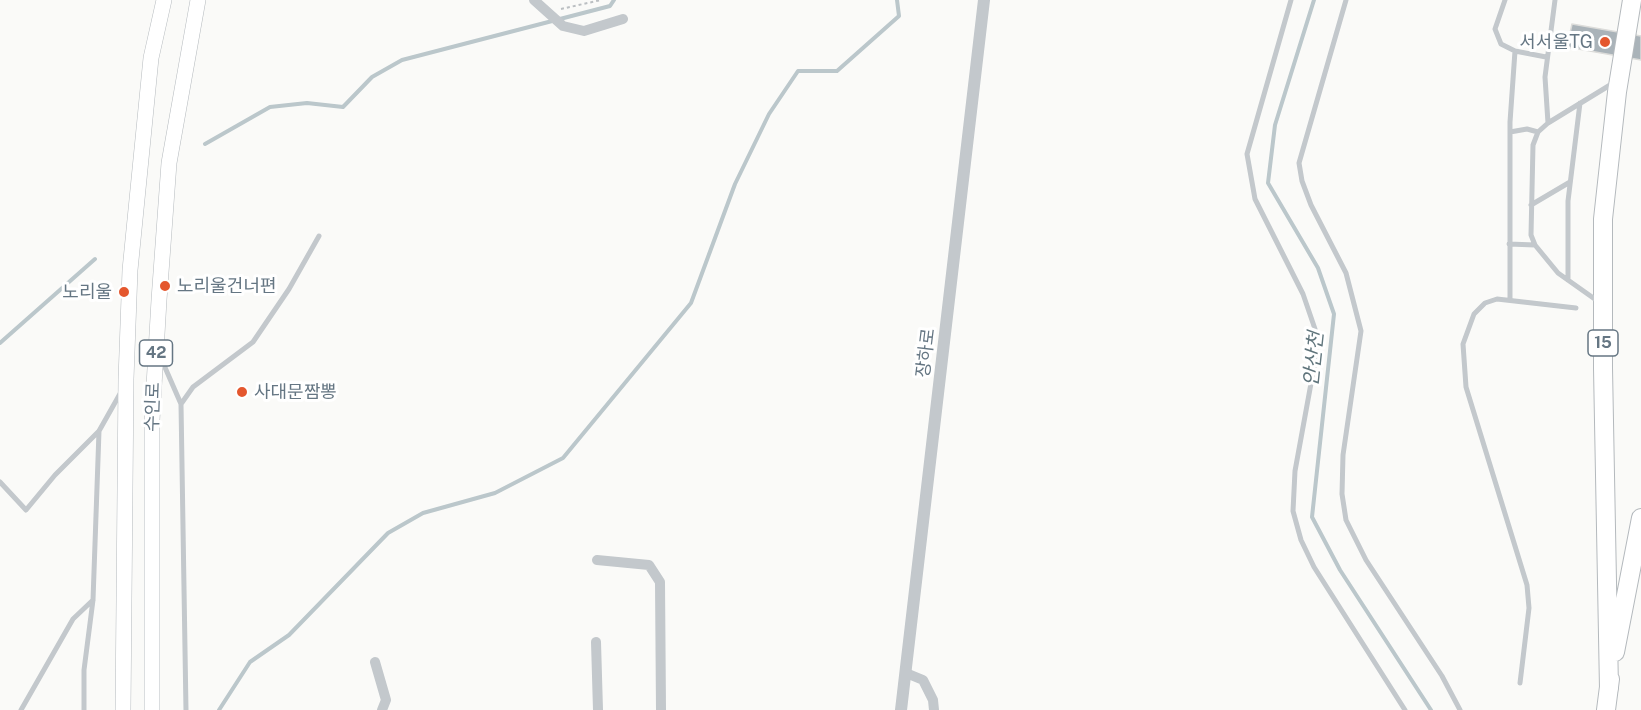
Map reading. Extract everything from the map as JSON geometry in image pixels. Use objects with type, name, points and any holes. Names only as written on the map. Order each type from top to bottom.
[{"type":"highway","name":"15","points":[[1609,689],[1603,219],[1619,80],[1632,0]]},
{"type":"highway","name":"15","points":[[1606,710],[1641,518]]},
{"type":"main road","name":"수인로","points":[[123,710],[126,380],[131,259],[152,58],[164,0]]},
{"type":"main road","name":"수인로","points":[[152,710],[152,420],[156,346],[169,163],[198,0]]},
{"type":"street","points":[[534,0],[563,26],[584,31],[623,20]]},
{"type":"street","name":"장하로","points":[[901,710],[984,0]]},
{"type":"street","points":[[597,560],[649,565],[660,582],[661,710]]},
{"type":"street","points":[[596,642],[598,710]]},
{"type":"street","points":[[375,662],[386,700],[382,710]]},
{"type":"street","points":[[906,673],[923,680],[933,700],[934,710]]},
{"type":"lane","points":[[1291,0],[1247,154],[1255,199],[1303,294],[1315,329],[1316,356],[1295,471],[1293,511],[1314,567],[1405,710]]},
{"type":"lane","points":[[1346,0],[1299,163],[1302,181],[1311,205],[1346,273],[1361,331],[1343,455],[1342,494],[1346,520],[1366,560],[1442,676],[1460,710]]},
{"type":"lane","points":[[1505,0],[1495,28],[1501,44],[1515,51],[1546,57]]},
{"type":"lane","points":[[1548,123],[1546,57],[1555,0]]},
{"type":"lane","points":[[1510,300],[1510,132],[1515,51]]},
{"type":"lane","points":[[1603,304],[1558,273],[1535,245],[1531,235],[1533,145],[1538,132],[1548,123],[1619,80]]},
{"type":"lane","points":[[1568,280],[1570,182],[1580,103]]},
{"type":"lane","points":[[1510,132],[1527,129],[1538,132]]},
{"type":"lane","points":[[1531,205],[1570,182]]},
{"type":"lane","points":[[181,404],[193,387],[253,342],[289,290],[319,236]]},
{"type":"lane","points":[[1509,244],[1535,245]]},
{"type":"lane","points":[[1520,683],[1529,608],[1527,585],[1466,387],[1463,344],[1474,314],[1485,303],[1497,299],[1576,308]]},
{"type":"lane","points":[[156,346],[181,404],[186,710]]},
{"type":"lane","points":[[0,482],[26,510],[55,475],[99,431],[116,404],[126,380]]},
{"type":"lane","points":[[84,710],[84,670],[93,600],[99,431]]},
{"type":"lane","points":[[21,710],[73,619],[93,600]]},
{"type":"path","points":[[546,13],[600,0]]},
{"type":"building","name":"서서울TG","points":[[1572,24],[1641,36],[1641,60],[1567,47]]},
{"type":"waterway","points":[[205,144],[270,107],[307,103],[343,107],[372,77],[402,60],[610,6],[614,0]]},
{"type":"waterway","points":[[219,710],[250,662],[289,635],[388,533],[423,513],[495,493],[563,458],[691,303],[735,184],[769,114],[798,71],[837,71],[899,16],[897,0]]},
{"type":"waterway","name":"안산천","points":[[1314,0],[1275,125],[1268,183],[1318,268],[1334,314],[1312,517],[1340,570],[1431,710]]},
{"type":"waterway","points":[[0,343],[95,259]]},
{"type":"place","name":"서서울TG","points":[[1605,42]]},
{"type":"place","name":"노리울건너편","points":[[165,286]]},
{"type":"place","name":"노리울","points":[[124,292]]},
{"type":"place","name":"사대문짬뽕","points":[[242,392]]}]
